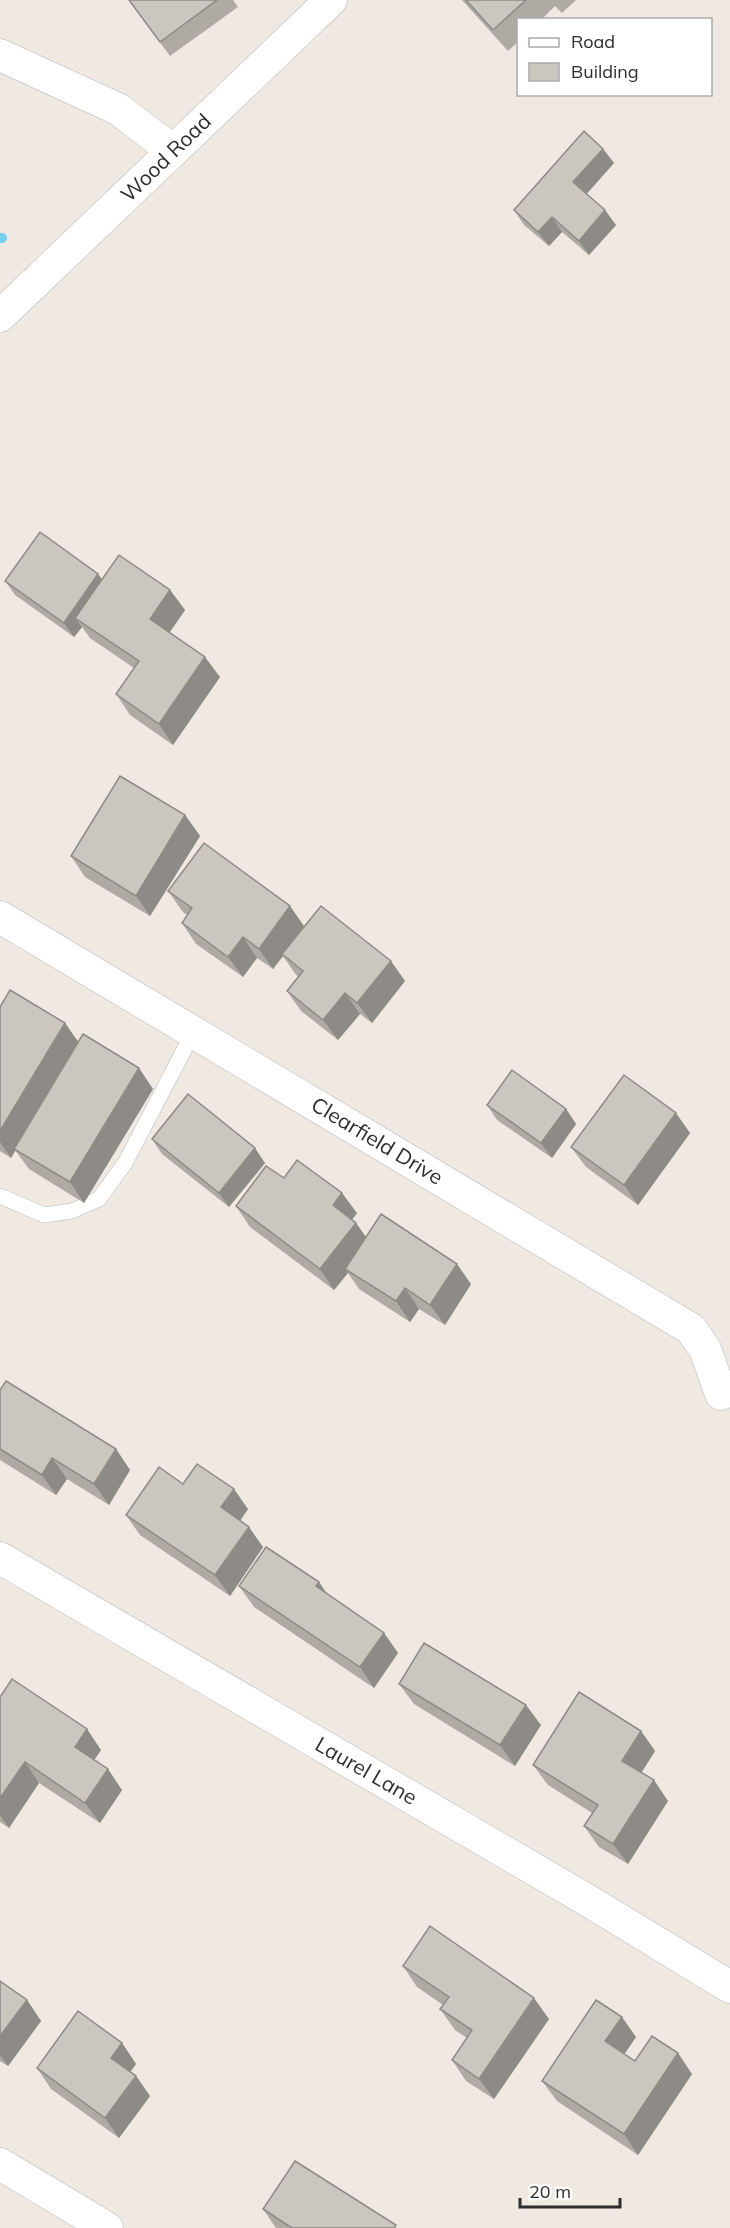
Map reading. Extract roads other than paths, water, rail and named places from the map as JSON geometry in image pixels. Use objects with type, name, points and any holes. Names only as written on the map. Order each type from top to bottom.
[{"type":"street","name":"Wood Road","points":[[0,316],[331,0]]},
{"type":"street","points":[[0,55],[118,109],[173,151]]},
{"type":"street","name":"Clearfield Drive","points":[[0,917],[691,1329],[705,1349],[721,1394]]},
{"type":"street","name":"Laurel Lane","points":[[0,1558],[587,1900],[730,1987]]},
{"type":"street","points":[[0,2164],[107,2228]]},
{"type":"lane","points":[[0,1196],[44,1215],[72,1211],[99,1199],[125,1164],[194,1031]]}]
